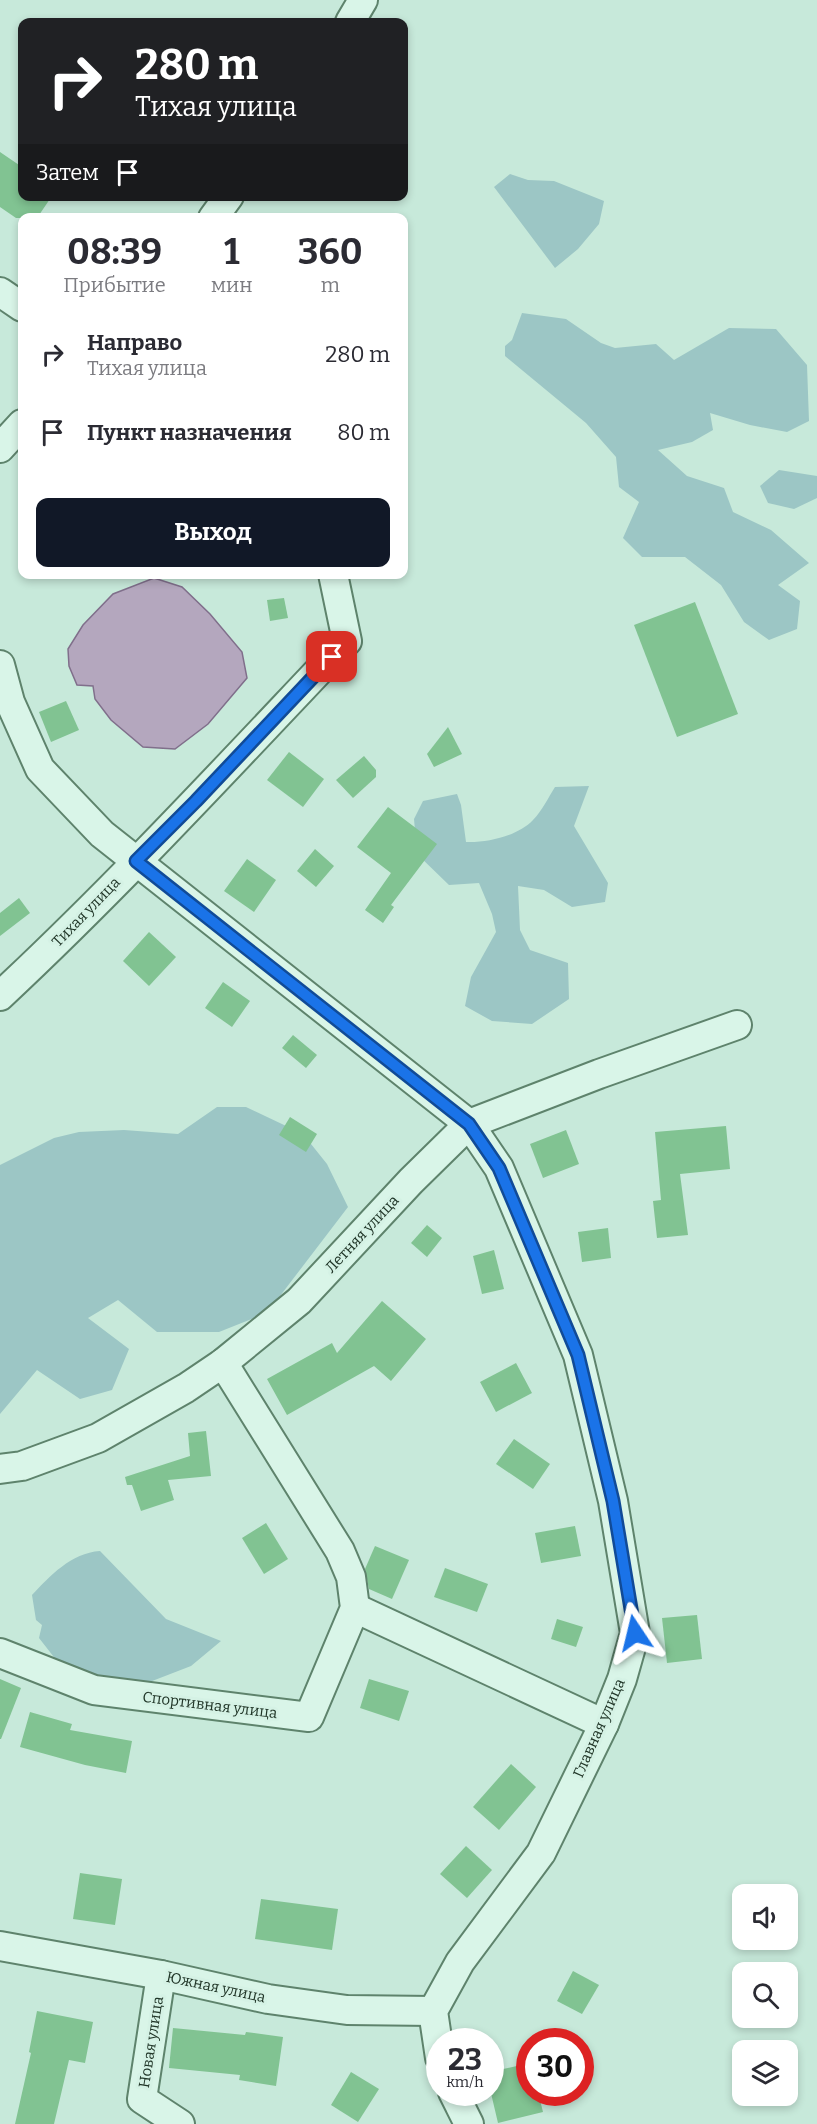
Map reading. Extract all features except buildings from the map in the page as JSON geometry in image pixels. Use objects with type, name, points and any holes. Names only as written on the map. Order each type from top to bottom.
[{"type":"street","points":[[352,18],[363,0]]},
{"type":"street","points":[[0,292],[18,304]]},
{"type":"street","points":[[0,448],[18,428]]},
{"type":"street","name":"Тихая улица","points":[[0,996],[71,929],[196,801],[346,641],[334,579]]},
{"type":"street","name":"Главная улица","points":[[0,665],[10,702],[40,769],[102,834],[469,1124],[499,1168],[578,1355],[613,1501],[635,1633],[622,1679],[604,1724],[541,1853],[460,1962],[433,2011]]},
{"type":"street","name":"Летняя улица","points":[[0,1469],[22,1466],[98,1438],[186,1388],[223,1363],[299,1302],[411,1181],[469,1124],[599,1074],[737,1025]]},
{"type":"street","points":[[223,1363],[340,1551],[351,1577],[355,1608],[604,1724]]},
{"type":"street","name":"Спортивная улица","points":[[0,1653],[93,1690],[309,1717],[355,1608]]},
{"type":"street","name":"Южная улица","points":[[0,1946],[161,1975],[268,1999],[347,2010],[433,2011]]},
{"type":"street","name":"Новая улица","points":[[161,1975],[142,2099],[180,2124]]},
{"type":"street","points":[[433,2011],[436,2028]]},
{"type":"street","points":[[460,2106],[469,2124]]},
{"type":"shaded area","points":[[510,174],[528,180],[554,181],[604,201],[599,224],[578,249],[555,268],[494,187]]},
{"type":"shaded area","points":[[522,313],[566,319],[601,343],[615,348],[656,344],[674,360],[729,328],[776,329],[807,365],[809,421],[787,432],[750,425],[710,413],[713,430],[692,442],[658,450],[687,476],[724,488],[733,512],[771,530],[809,563],[778,585],[800,601],[797,629],[769,640],[744,622],[721,585],[685,557],[642,557],[623,538],[639,502],[619,487],[616,457],[586,423],[505,356],[505,346],[512,340]]},
{"type":"shaded area","points":[[779,470],[817,476],[817,498],[794,509],[768,503],[760,486]]},
{"type":"shaded area","points":[[151,579],[182,587],[210,614],[242,652],[247,678],[208,724],[175,749],[143,747],[111,720],[95,699],[93,686],[77,685],[69,666],[68,649],[83,625],[113,594]]},
{"type":"shaded area","points":[[589,786],[574,826],[608,883],[605,902],[572,907],[544,890],[518,886],[520,930],[530,950],[568,963],[569,999],[532,1024],[492,1021],[465,1006],[471,977],[496,932],[492,914],[479,883],[449,885],[417,854],[414,819],[423,801],[457,794],[461,805],[466,842],[492,840],[527,826],[539,813],[555,787]]},
{"type":"shaded area","points":[[217,1107],[246,1107],[303,1134],[327,1164],[348,1207],[267,1313],[219,1332],[157,1332],[118,1300],[88,1318],[129,1349],[112,1390],[80,1399],[37,1370],[0,1414],[0,1165],[54,1138],[79,1132],[124,1130],[178,1134]]},
{"type":"shaded area","points":[[100,1551],[166,1619],[221,1641],[191,1666],[147,1683],[112,1685],[57,1661],[39,1638],[42,1625],[36,1620],[32,1595],[70,1561]]},
{"type":"route","points":[[332,657],[136,861],[469,1124],[499,1168],[578,1355],[613,1501],[635,1633]]}]
